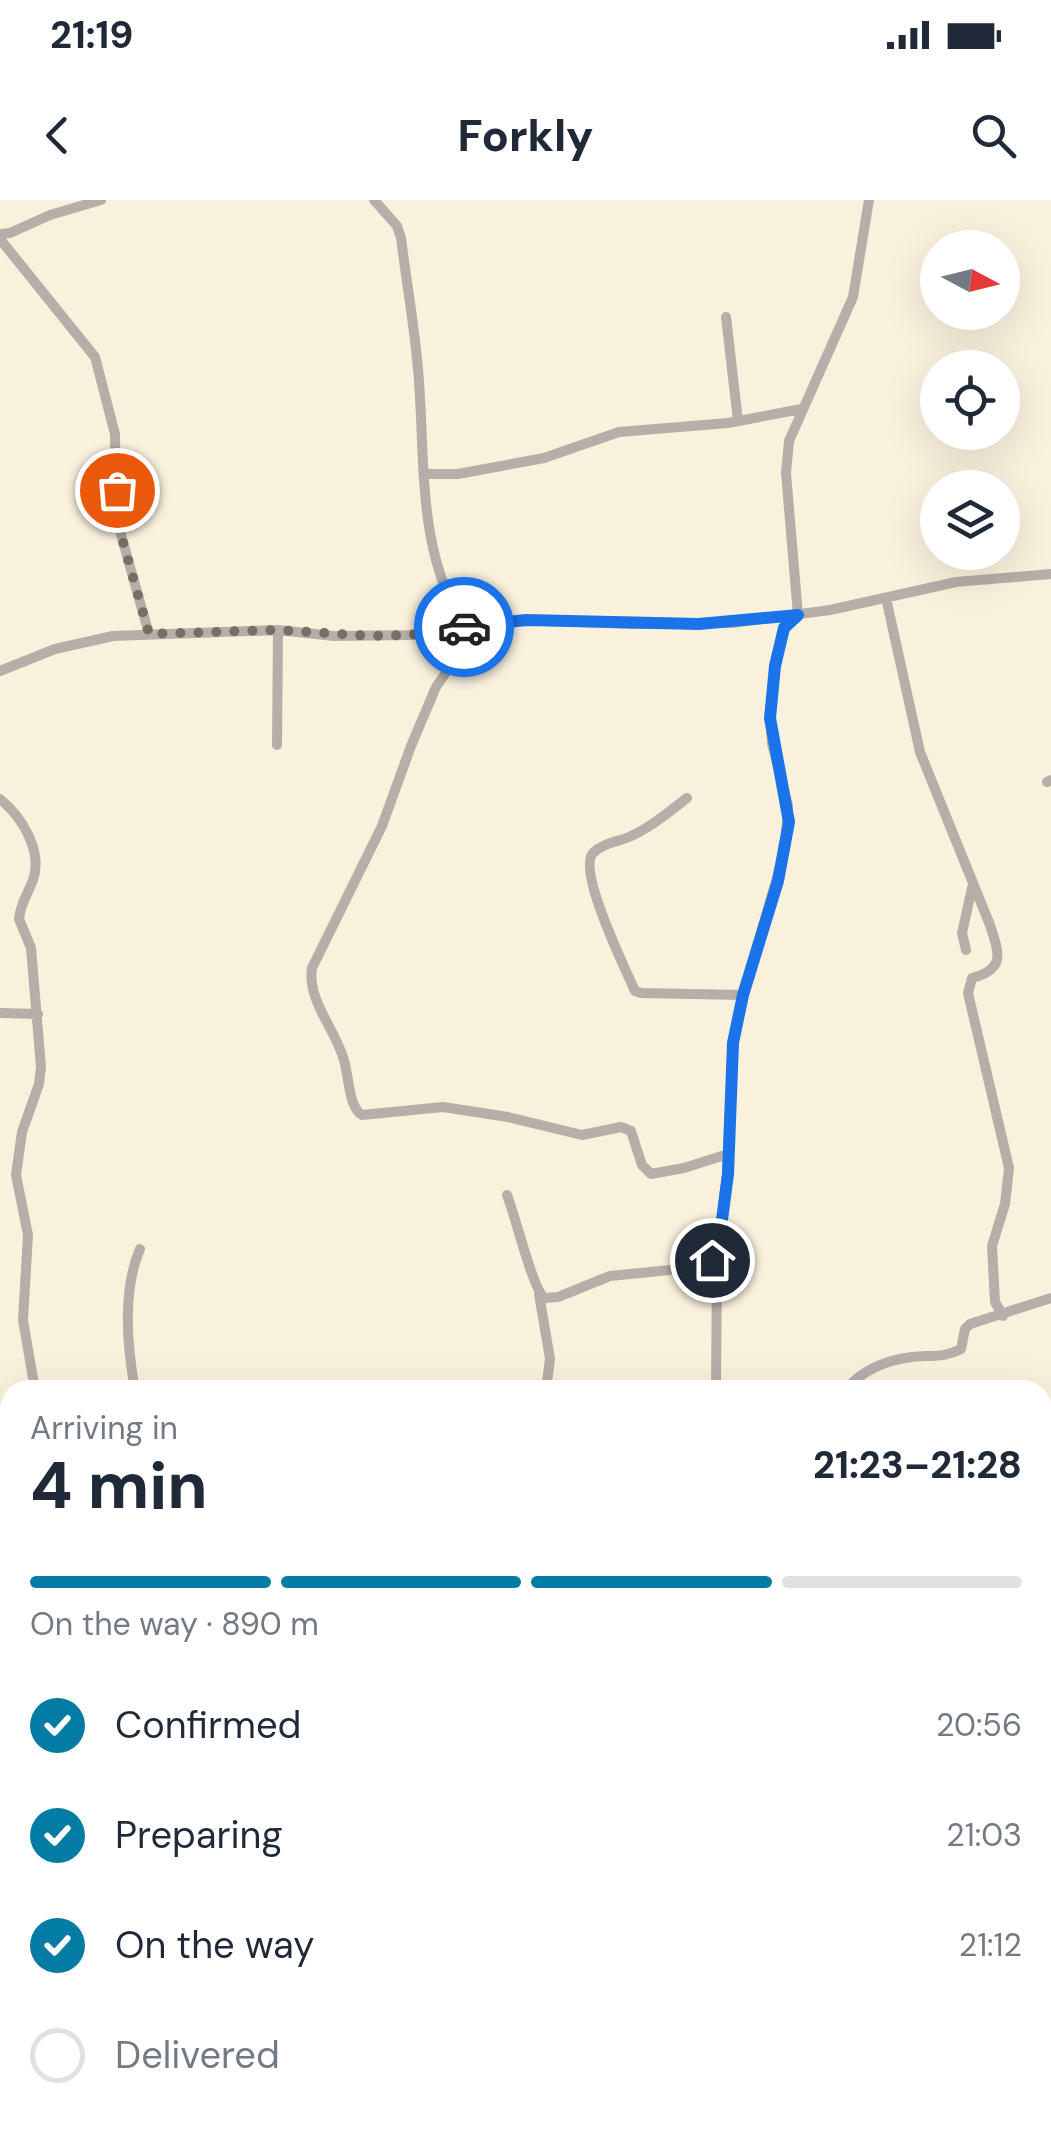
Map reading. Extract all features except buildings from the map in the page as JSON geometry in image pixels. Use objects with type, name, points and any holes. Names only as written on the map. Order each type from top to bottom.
[{"type":"street","points":[[101,200],[0,236],[95,357],[116,434],[116,517],[149,634]]},
{"type":"street","points":[[374,200],[397,226],[400,238],[418,360],[430,528],[456,612],[466,627]]},
{"type":"street","points":[[798,615],[786,473],[792,430],[853,298],[869,200]]},
{"type":"street","points":[[726,317],[738,421]]},
{"type":"street","points":[[425,474],[458,474],[544,458],[619,432],[738,421],[801,409]]},
{"type":"street","points":[[781,414],[792,430]]},
{"type":"street","points":[[0,671],[55,649],[113,636],[278,630],[410,635],[526,620],[699,624],[798,615],[956,582],[1051,574]]},
{"type":"street","points":[[886,598],[920,752],[990,925],[997,952],[995,968],[972,978],[968,993],[1009,1168],[1005,1204],[992,1246],[995,1302],[1003,1316]]},
{"type":"street","points":[[716,1380],[717,1258],[728,1154],[733,1043],[785,850],[788,805],[770,718],[775,666],[784,628],[798,615]]},
{"type":"street","points":[[466,627],[410,746],[382,826],[312,968],[311,987],[338,1042],[356,1112],[362,1115],[422,1108],[470,1110],[582,1135],[621,1126],[631,1131],[642,1166],[652,1174],[728,1154]]},
{"type":"street","points":[[277,745],[278,630]]},
{"type":"street","points":[[687,798],[630,837],[592,854],[589,868],[594,887],[635,990],[641,994],[743,995]]},
{"type":"street","points":[[0,799],[24,826],[35,860],[19,919],[31,948],[41,1048],[39,1084],[22,1132],[16,1174],[28,1235],[23,1320],[33,1380]]},
{"type":"street","points":[[966,950],[962,933],[972,888]]},
{"type":"street","points":[[0,1012],[38,1014]]},
{"type":"street","points":[[507,1196],[539,1294],[550,1359],[547,1380]]},
{"type":"street","points":[[134,1380],[129,1309],[131,1270],[140,1249]]},
{"type":"street","points":[[539,1294],[558,1298],[610,1276],[670,1270],[717,1258]]},
{"type":"street","points":[[855,1380],[861,1373],[909,1358],[943,1357],[955,1352],[961,1349],[965,1329],[970,1324],[1051,1298]]},
{"type":"way so far","points":[[117,490],[116,517],[149,634],[278,630],[370,636],[464,627]]},
{"type":"route","points":[[464,627],[526,620],[699,624],[798,615],[784,628],[775,666],[770,718],[789,822],[778,881],[743,995],[733,1043],[728,1174],[717,1258],[712,1260]]}]
